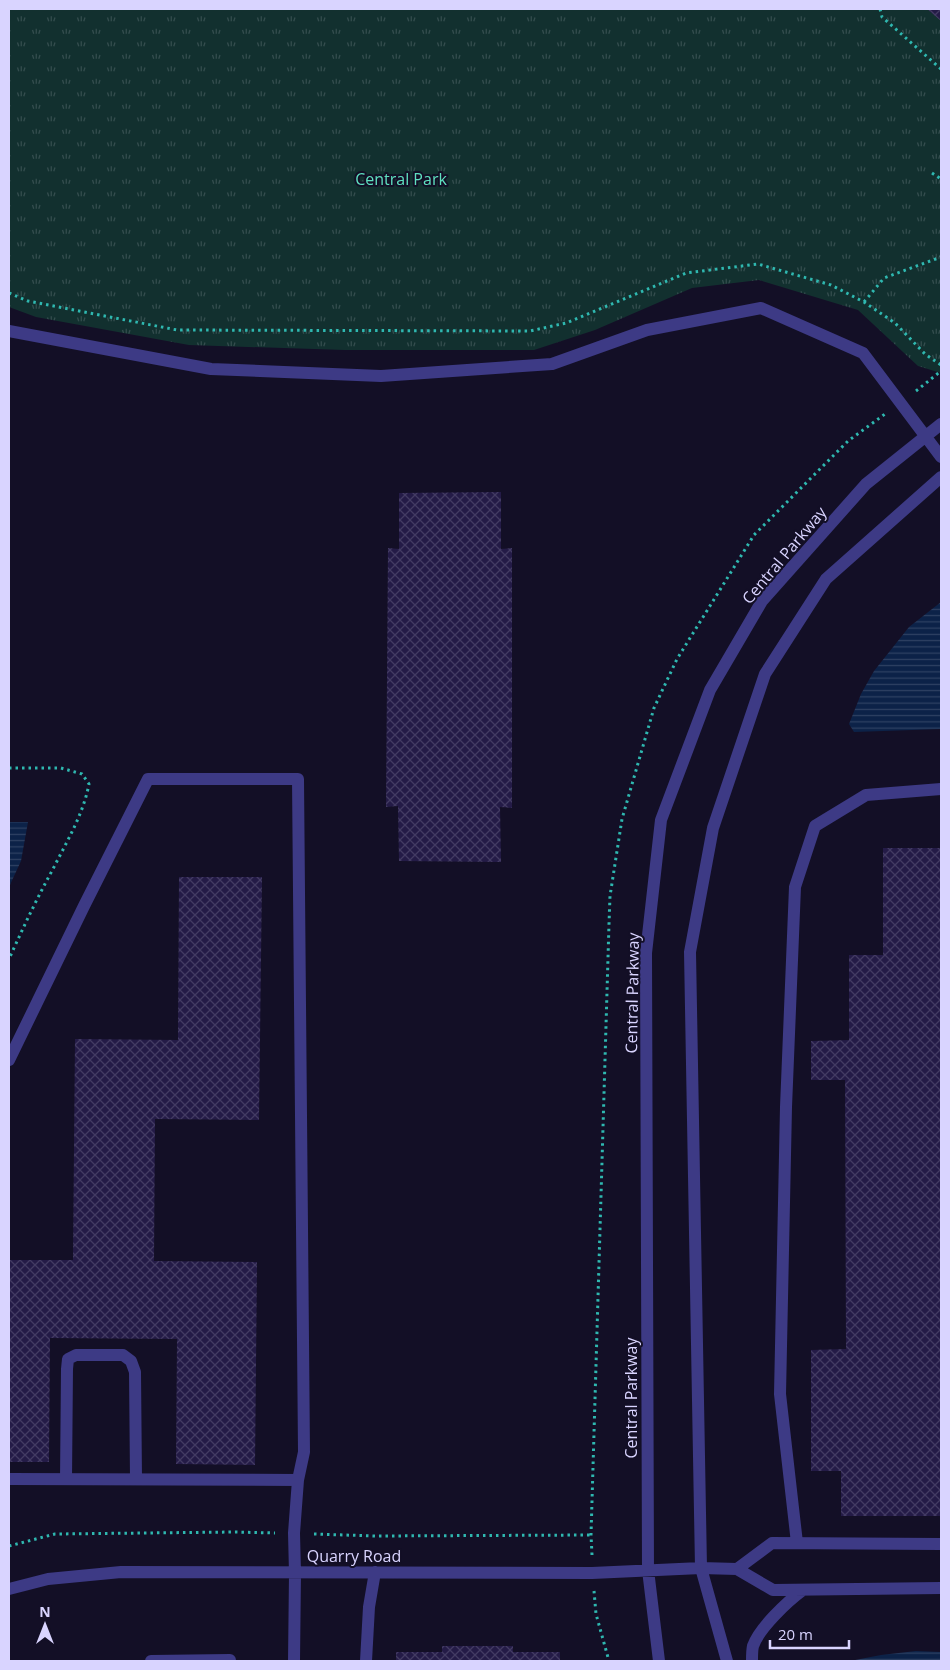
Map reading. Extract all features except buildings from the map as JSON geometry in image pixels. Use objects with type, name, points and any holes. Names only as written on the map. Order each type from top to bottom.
[{"type":"street","points":[[9,331],[211,368],[381,376],[552,364],[647,330],[761,308],[864,353],[941,457]]},
{"type":"street","name":"Central Parkway","points":[[659,1661],[648,1570],[646,953],[661,820],[710,690],[762,601],[866,484],[941,424]]},
{"type":"street","points":[[727,1661],[701,1568],[690,952],[713,828],[766,674],[826,579],[941,477]]},
{"type":"street","points":[[9,1060],[148,780],[298,779],[304,1452],[298,1480],[294,1533],[296,1573],[294,1661]]},
{"type":"street","points":[[797,1543],[780,1394],[786,1107],[795,887],[815,826],[866,795],[941,789]]},
{"type":"street","points":[[66,1479],[68,1359],[76,1356],[123,1356],[131,1361],[135,1372],[136,1479]]},
{"type":"street","points":[[9,1479],[298,1480]]},
{"type":"street","points":[[941,1544],[772,1543],[737,1569],[773,1590],[941,1588]]},
{"type":"street","name":"Quarry Road","points":[[9,1589],[48,1580],[121,1572],[592,1573],[701,1568],[737,1569]]},
{"type":"street","points":[[366,1661],[369,1607],[375,1572]]},
{"type":"street","points":[[752,1661],[753,1646],[758,1638],[785,1604],[803,1590]]},
{"type":"street","points":[[151,1661],[230,1661]]},
{"type":"path","points":[[880,9],[882,17],[941,69]]},
{"type":"path","points":[[932,173],[941,179]]},
{"type":"path","points":[[864,302],[884,278],[941,257]]},
{"type":"path","points":[[9,293],[28,301],[177,330],[530,331],[566,323],[686,273],[758,264],[831,285],[864,302],[895,323],[926,354],[941,365]]},
{"type":"path","points":[[9,768],[61,768],[82,774],[89,784],[85,802],[75,825],[9,958]]},
{"type":"green space","name":"Central Park","points":[[9,9],[941,9],[941,373],[918,366],[858,310],[759,280],[692,288],[595,330],[534,350],[345,350],[189,345],[36,317],[9,307]]},
{"type":"water","points":[[941,602],[941,729],[854,732],[849,724],[861,694],[874,671],[909,627]]},
{"type":"water","points":[[9,822],[28,822],[21,861],[9,887]]},
{"type":"water","points":[[916,1651],[941,1652],[941,1661],[850,1661],[881,1655]]}]
